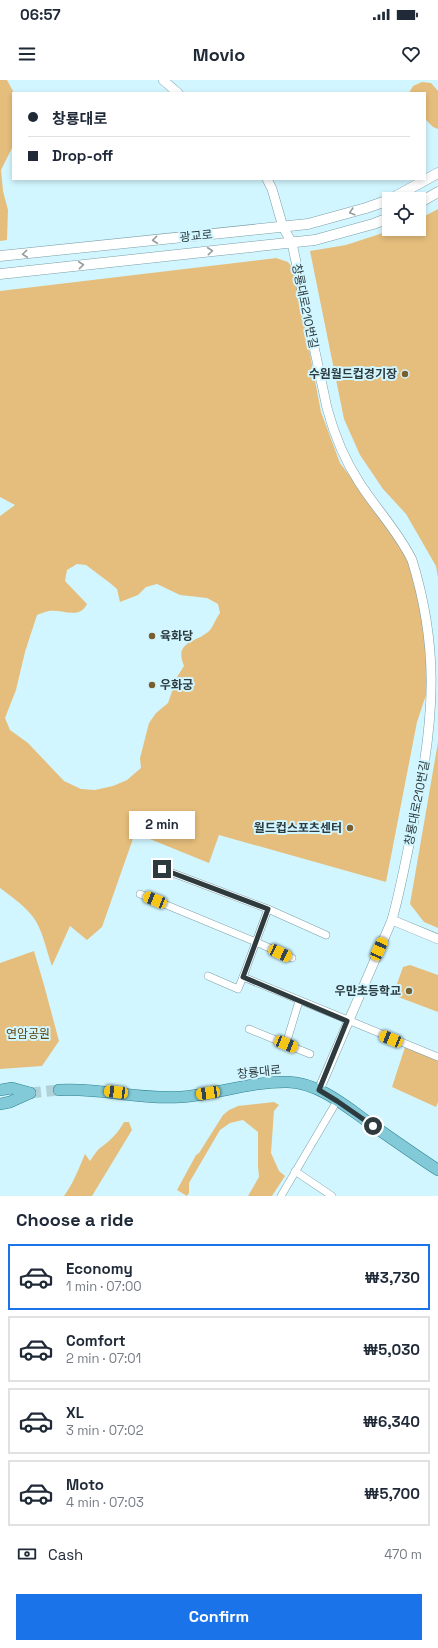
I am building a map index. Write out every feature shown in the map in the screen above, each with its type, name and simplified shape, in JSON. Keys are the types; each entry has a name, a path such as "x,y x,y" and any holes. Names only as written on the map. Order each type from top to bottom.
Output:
{"main road":[{"name":"광교로","path":"426,180 438,173"},
{"name":"광교로","path":"403,192 425,180"},
{"path":"426,199 438,192"},
{"name":"광교로","path":"0,256 308,224 382,202"},
{"name":"광교로","path":"0,274 292,243 321,238 382,221"},
{"name":"창룡대로","path":"59,1090 92,1090 150,1096 180,1097 255,1084 286,1082 296,1083 319,1090 337,1101 438,1170"},
{"path":"0,1090 12,1088 30,1093 10,1102 0,1104"}],"street":[{"path":"163,80 177,92"},
{"name":"창룡대로210번길","path":"268,180 272,189 283,227 292,243 326,402 335,433 349,465 359,482 393,529 410,557 426,594 435,637 437,667 432,725 400,891 392,920 347,1021 319,1090"},
{"path":"162,869 268,909 326,935"},
{"path":"140,894 292,958"},
{"path":"208,976 238,989 268,909"},
{"path":"392,920 438,939"},
{"path":"243,977 347,1021 438,1057"},
{"path":"286,1044 299,1001"},
{"path":"250,1029 310,1054"},
{"path":"281,1196 337,1101"},
{"path":"295,1171 332,1196"}],"green space":[{"path":"0,80 7,80 13,92 12,92 12,148 1,170 3,191 8,210 7,240 0,241"},
{"path":"422,82 431,83 438,91 438,129 433,127 426,120 426,92 410,92 413,86"},
{"path":"438,209 438,578 436,566 406,514 383,489 360,455 344,419 310,251 346,245 382,233 382,236 426,236 426,215"},
{"path":"276,258 288,262 294,270 321,412 340,463 395,536 423,591 428,689 417,722 386,882 219,835 209,863 135,833 102,927 87,940 70,926 52,966 42,934 33,917 22,905 0,888 0,516 15,505 0,497 0,291","holes":["77,564 86,565 117,589 120,602 138,595 146,587 157,584 180,595 207,598 218,604 220,613 210,630 184,647 181,658 184,666 177,677 168,703 156,713 149,723 140,758 141,768 127,780 113,786 95,790 81,789 64,781 28,743 10,730 5,718 16,690 25,652 37,615 49,611 75,613 84,609 87,604 65,581 67,570"]},
{"path":"438,742 438,928 424,922 410,904"},
{"name":"연암공원","path":"34,951 59,1041 42,1066 0,1069 0,963"},
{"path":"410,965 438,975 438,1012 393,995 403,967"},
{"path":"406,1044 438,1057 438,1102 436,1107 392,1087"},
{"path":"274,1102 279,1105 274,1111 271,1153 279,1171 285,1176 272,1196 248,1196 259,1177 258,1132 243,1120 230,1123 220,1130 189,1183 189,1193 187,1196 177,1190 196,1155 199,1153 223,1115 229,1110 238,1106"},
{"path":"124,1122 129,1122 132,1130 92,1196 64,1196 73,1181 85,1154 90,1161 96,1152 110,1140"}],"tunnel":[{"path":"30,1093 59,1090"}],"place":[{"name":"수원월드컵경기장","path":"405,374"},
{"name":"육화당","path":"152,636"},
{"name":"우화궁","path":"152,685"},
{"name":"월드컵스포츠센터","path":"350,828"},
{"name":"우만초등학교","path":"409,991"}],"route":[{"path":"162,869 268,909 243,977 347,1021 319,1090 373,1126"}]}
